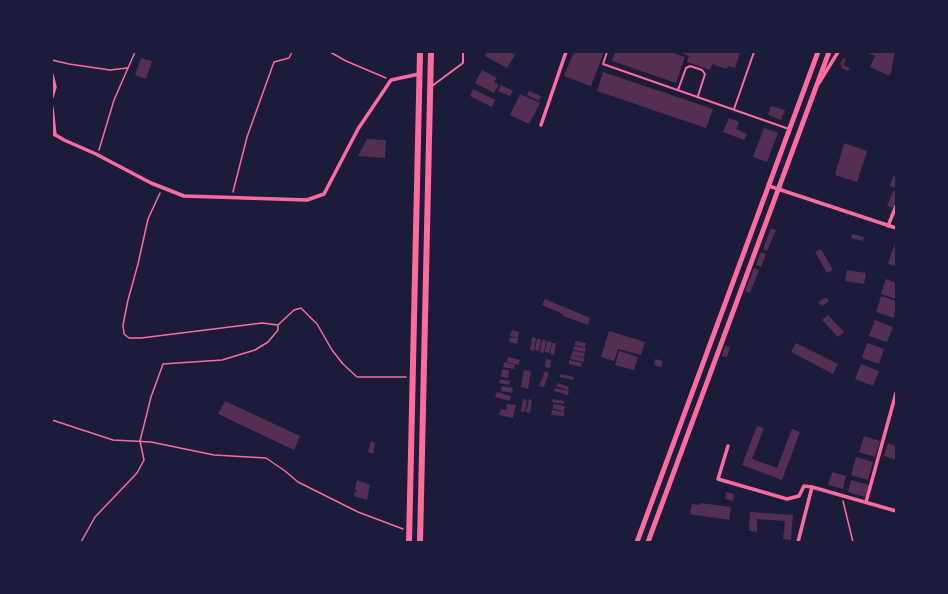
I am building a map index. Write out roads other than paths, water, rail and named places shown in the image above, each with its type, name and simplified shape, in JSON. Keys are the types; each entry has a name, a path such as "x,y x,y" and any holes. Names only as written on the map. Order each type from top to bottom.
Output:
{"highway":[{"path":"409,542 420,52"},
{"path":"420,542 431,52"}],"main road":[{"path":"637,542 818,52"},
{"path":"648,542 829,52"}],"street":[{"path":"541,125 566,52"},
{"path":"818,85 838,52"},
{"path":"52,108 53,134 162,187 184,196 232,196 306,200 324,194 358,129 391,80 419,74"},
{"path":"52,75 55,87 52,97"},
{"path":"769,186 896,228"},
{"path":"888,226 896,206"},
{"path":"866,502 896,394"},
{"path":"728,446 718,479 787,499 799,496 804,486 812,487 896,510"},
{"path":"798,542 812,487"}],"lane":[{"path":"431,86 463,63 463,52"},
{"path":"607,52 603,64 698,96 790,130"},
{"path":"734,109 754,52"},
{"path":"678,90 686,68 690,66 702,70 705,74 698,96"}]}
